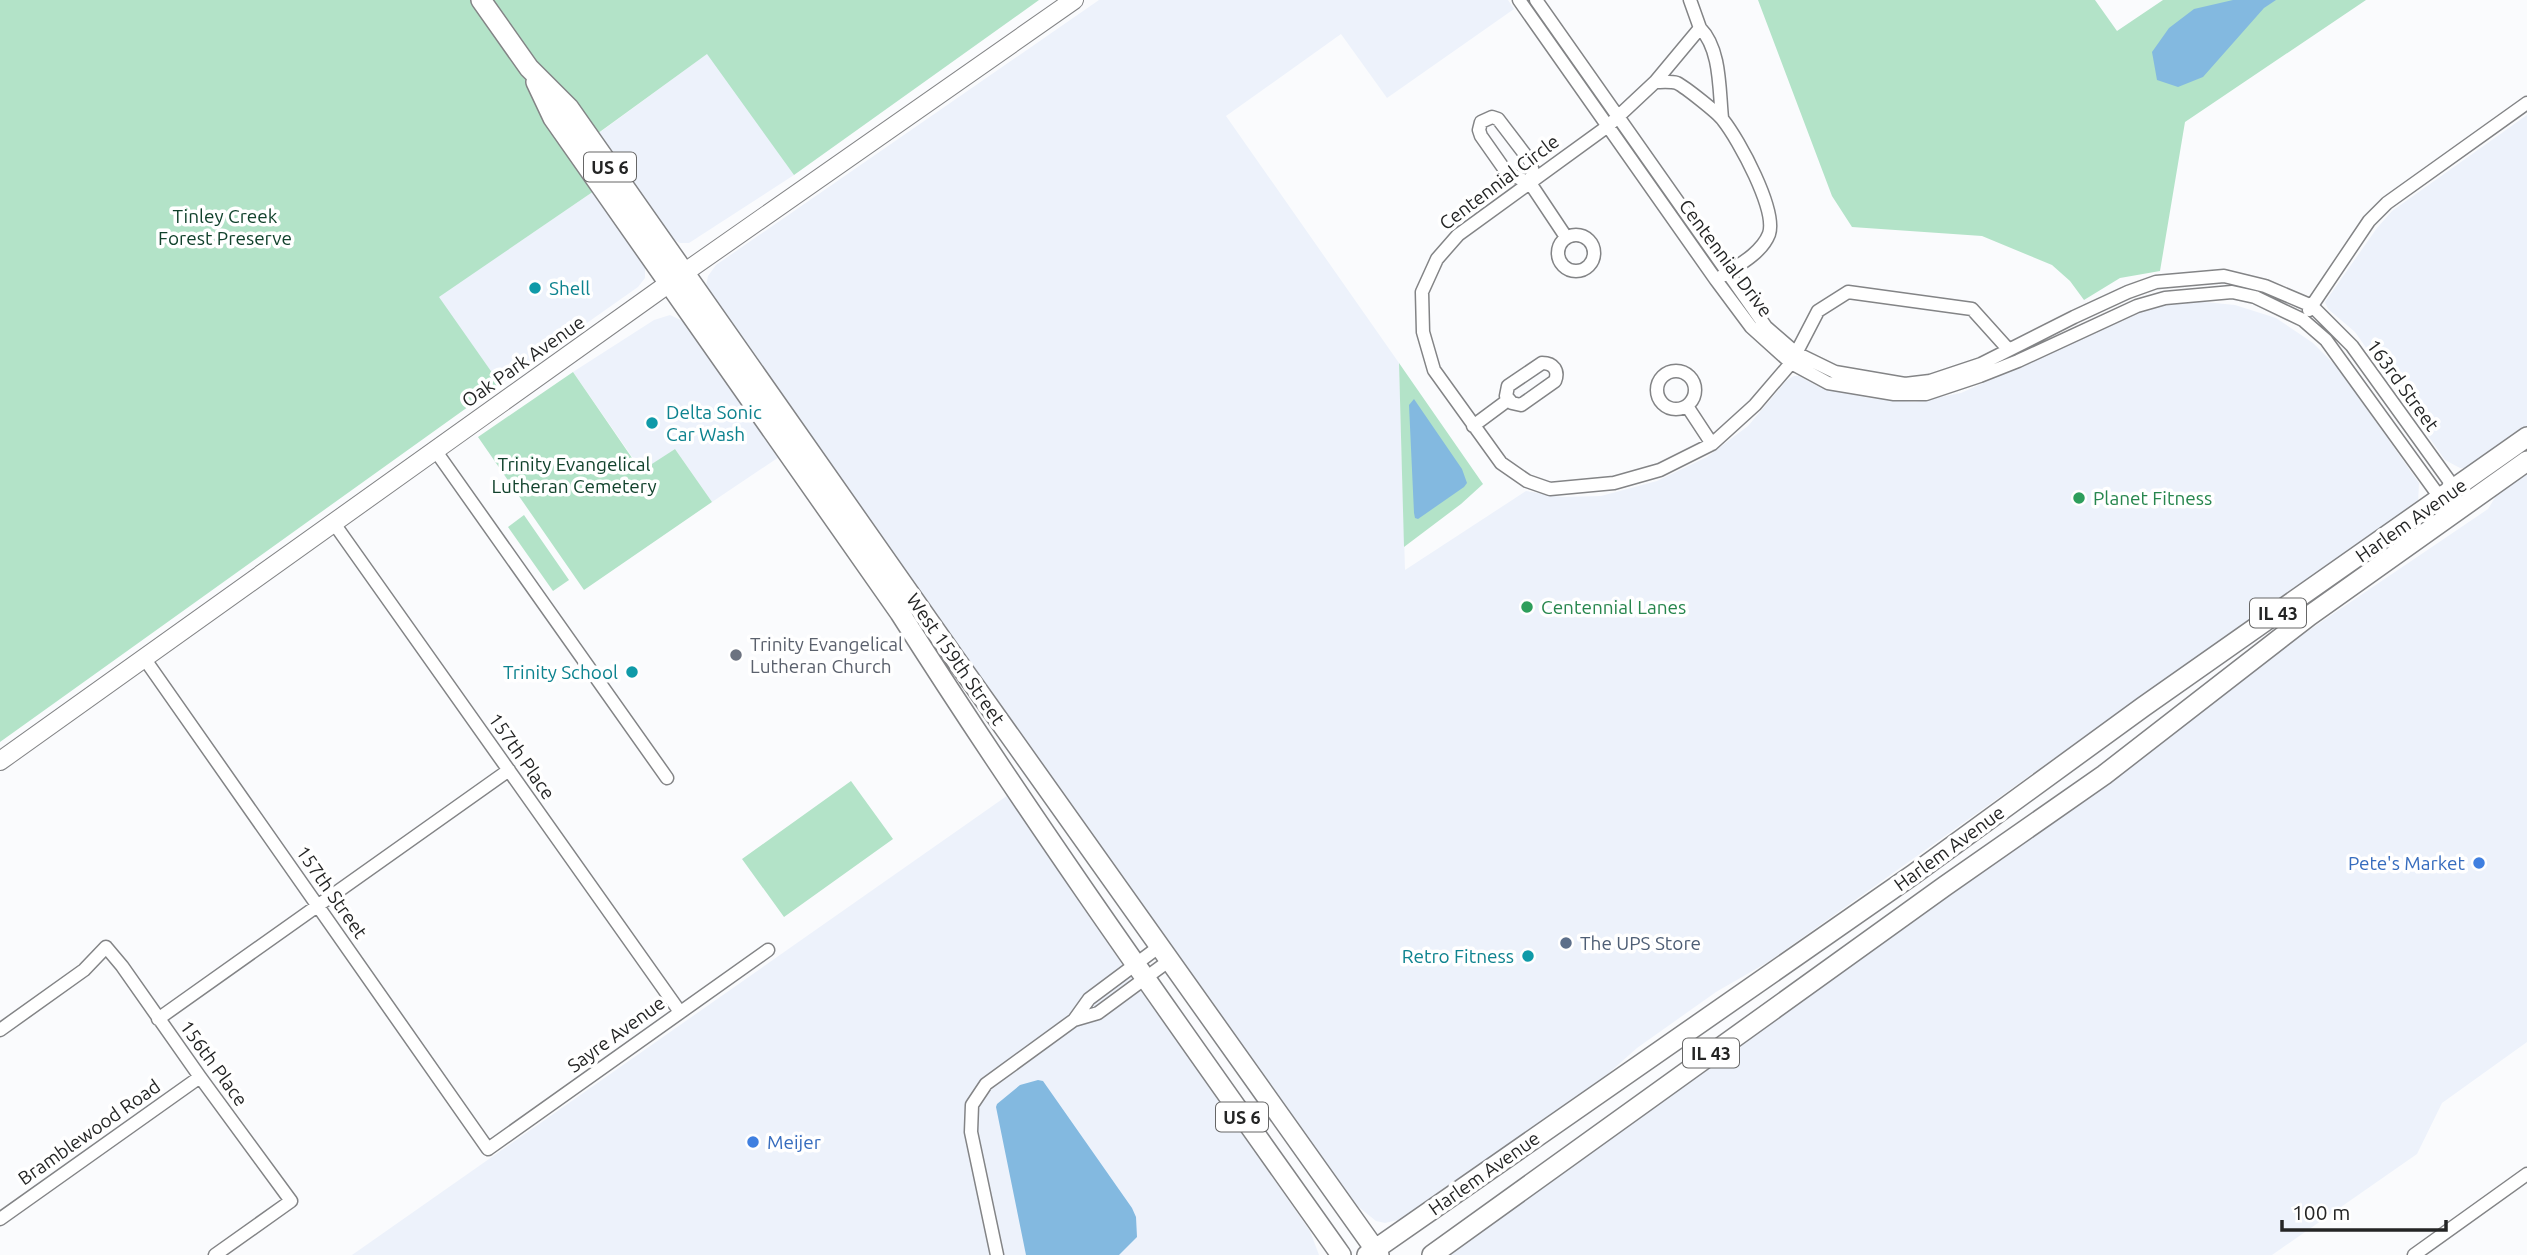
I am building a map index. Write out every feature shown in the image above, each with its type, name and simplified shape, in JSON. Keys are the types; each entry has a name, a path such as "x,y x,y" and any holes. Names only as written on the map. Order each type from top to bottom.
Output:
{"main road":[{"name":"West 159th Street","path":"481,0 529,68 569,108 676,278 959,706 1140,971 1340,1255"},
{"name":"West 159th Street","path":"676,278 1165,953 1374,1253"},
{"name":"Harlem Avenue","path":"1432,1255 2104,775 2452,503 2527,437"},
{"name":"Harlem Avenue","path":"1374,1253 1914,874 2143,707 2452,503 2527,461"}],"street":[{"name":"Oak Park Avenue","path":"0,761 676,278 1074,0"},
{"name":"Centennial Drive","path":"1519,0 1608,126 1721,276"},
{"name":"Centennial Drive","path":"1536,0 1618,116 1751,327 1828,383 1894,394 1926,394 1980,376 2127,310 2165,298 2232,292 2255,297 2303,320"},
{"path":"1690,0 1716,64 1722,118"},
{"name":"Centennial Circle","path":"1700,28 1655,82 1608,126 1451,241 1437,259 1422,292 1423,332 1434,370 1509,471 1550,489 1623,481 1660,470 1712,444 1755,405 1793,358 1818,311 1848,292 1972,309 2008,349"},
{"path":"1655,82 1675,82 1722,118 1741,147 1763,195 1770,220 1769,233 1763,244 1721,276"},
{"path":"2303,320 2369,221 2387,203 2527,103"},
{"path":"1530,183 1533,172 1530,161 1499,119 1487,118 1481,122 1480,136 1507,173 1530,183 1566,237"},
{"name":"Centennial Drive","path":"1793,358 1835,372 1905,384 1930,381 1981,364 2128,292 2156,282 2224,276 2265,286 2312,306"},
{"name":"163rd Street","path":"2312,306 2352,346 2450,482 2452,503"},
{"name":"163rd Street","path":"2303,320 2326,340 2345,364 2435,492 2452,503"},
{"path":"1473,426 1508,400"},
{"path":"1687,406 1712,444"},
{"path":"435,450 667,778"},
{"name":"157th Place","path":"333,522 680,1012"},
{"name":"157th Street","path":"144,658 488,1149"},
{"path":"158,1019 509,770"},
{"name":"156th Place","path":"0,1030 84,970 106,947 122,965 158,1019 291,1201 215,1255"},
{"name":"Sayre Avenue","path":"488,1149 768,950"},
{"path":"997,1255 971,1132 970,1114 980,1090 995,1076 1074,1020 1089,999 1140,971 1165,953"},
{"name":"Bramblewood Road","path":"0,1219 200,1077"},
{"path":"2414,1255 2527,1174"}],"shaded area":[{"path":"1099,0 1508,0 1514,9 1387,98 1341,34 1226,116 1399,363 1405,570 1526,491 1562,497 1601,496 1657,481 1707,457 1748,426 1787,380 1794,376 1821,388 1869,398 1915,402 1961,393 2140,313 2166,305 2195,301 2235,305 2276,318 2313,343 2338,368 2419,483 2418,504 2208,656 2053,759 1768,962 1716,992 1637,1048 1593,1087 1402,1219 1385,1223 1376,1221 1355,1204 707,294 708,276 716,265"},
{"path":"708,53 794,175 689,243 680,243 671,238 595,136"},
{"path":"2527,115 2527,429 2473,468 2460,468 2445,460 2355,332 2328,309 2325,302 2392,211"},
{"path":"594,191 645,265 645,278 638,287 500,384 438,297"},
{"path":"670,315 685,322 779,457 712,502 675,449 642,471 573,372 654,320"},
{"path":"2527,474 2527,1042 2442,1103 2417,1154 2272,1255 1445,1255 2125,771 2200,709 2274,654 2488,509 2496,496"},
{"path":"1011,793 1082,905 1310,1231 1319,1255 352,1255"}],"green space":[{"name":"Tinley Creek Forest Preserve","path":"0,0 1039,0 794,175 707,54 568,155 594,191 439,297 500,384 0,742"},
{"path":"1758,0 2095,0 2117,31 2163,0 2366,0 2185,122 2160,271 2120,278 2084,300 2070,281 2052,265 1982,236 1852,227 1832,196"},
{"path":"1399,363 1483,484 1404,547"},
{"name":"Trinity Evangelical Lutheran Cemetery","path":"573,372 641,471 675,449 712,502 584,590 478,437"},
{"path":"524,515 569,580 553,591 508,527"},
{"path":"851,781 893,839 784,917 742,859"}],"water":[{"path":"2233,0 2276,0 2264,8 2203,77 2178,87 2157,80 2152,52 2169,28 2194,9"},
{"path":"1414,399 1462,469 1467,483 1418,519 1414,513 1409,405"},
{"path":"1043,1081 1132,1208 1136,1217 1137,1237 1119,1255 1026,1255 996,1107 1020,1085"}],"place":[{"name":"Shell","path":"535,288"},
{"name":"Delta Sonic Car Wash","path":"652,423"},
{"name":"Planet Fitness","path":"2079,498"},
{"name":"Centennial Lanes","path":"1527,607"},
{"name":"Trinity Evangelical Lutheran Church","path":"736,655"},
{"name":"Trinity School","path":"632,672"},
{"name":"Pete's Market","path":"2479,863"},
{"name":"The UPS Store","path":"1566,943"},
{"name":"Retro Fitness","path":"1528,956"},
{"name":"Meijer","path":"753,1142"}]}
